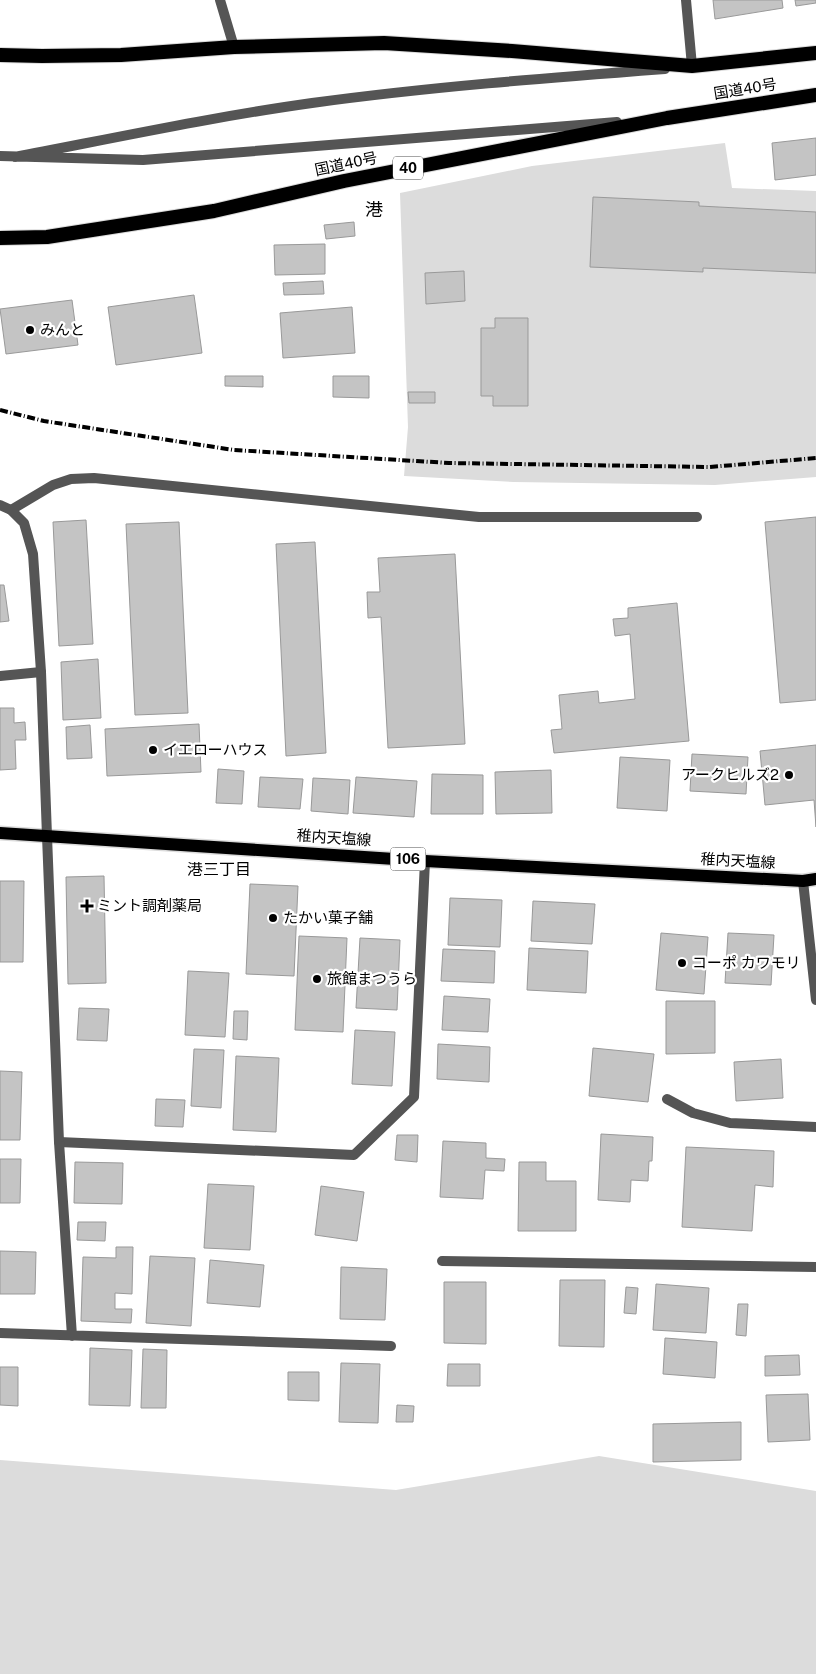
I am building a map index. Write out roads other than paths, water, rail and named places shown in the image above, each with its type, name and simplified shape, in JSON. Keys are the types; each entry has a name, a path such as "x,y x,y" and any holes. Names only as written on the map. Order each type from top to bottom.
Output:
{"highway":[{"name":"国道40号","path":"0,55 121,55 234,47 384,43 512,51 692,66 816,53"},
{"name":"国道40号","path":"0,238 47,236 214,211 344,181 667,118 816,95"}],"main road":[{"name":"稚内天塩線","path":"0,833 424,860 810,880"}],"street":[{"path":"220,0 234,47"},
{"path":"15,157 179,125 311,104 481,84 692,66 686,0"},
{"path":"0,156 143,160 667,118"},
{"path":"11,510 53,484 71,479 94,478 479,517 698,517"},
{"path":"0,505 11,510 24,523 33,554 41,672 46,836 60,1142 72,1336"},
{"path":"0,676 41,672"},
{"path":"60,1142 354,1155 414,1098 424,860"},
{"path":"810,880 816,1000"},
{"path":"667,1099 693,1113 730,1123 816,1127"},
{"path":"442,1261 816,1267"},
{"path":"0,1333 391,1346"}],"railway":[{"path":"0,410 44,421 234,450 449,463 710,467 816,458"}],"place":[{"name":"みんと","path":"30,330"},
{"name":"イエローハウス","path":"153,750"},
{"name":"アークヒルズ2","path":"789,775"},
{"name":"ミント調剤薬局","path":"87,906"},
{"name":"たかい菓子舗","path":"273,918"},
{"name":"コーポ カワモリ","path":"682,963"},
{"name":"旅館まつうら","path":"317,979"}],"district":[{"name":"港","path":"374,210"},
{"name":"港三丁目","path":"219,869"}]}
